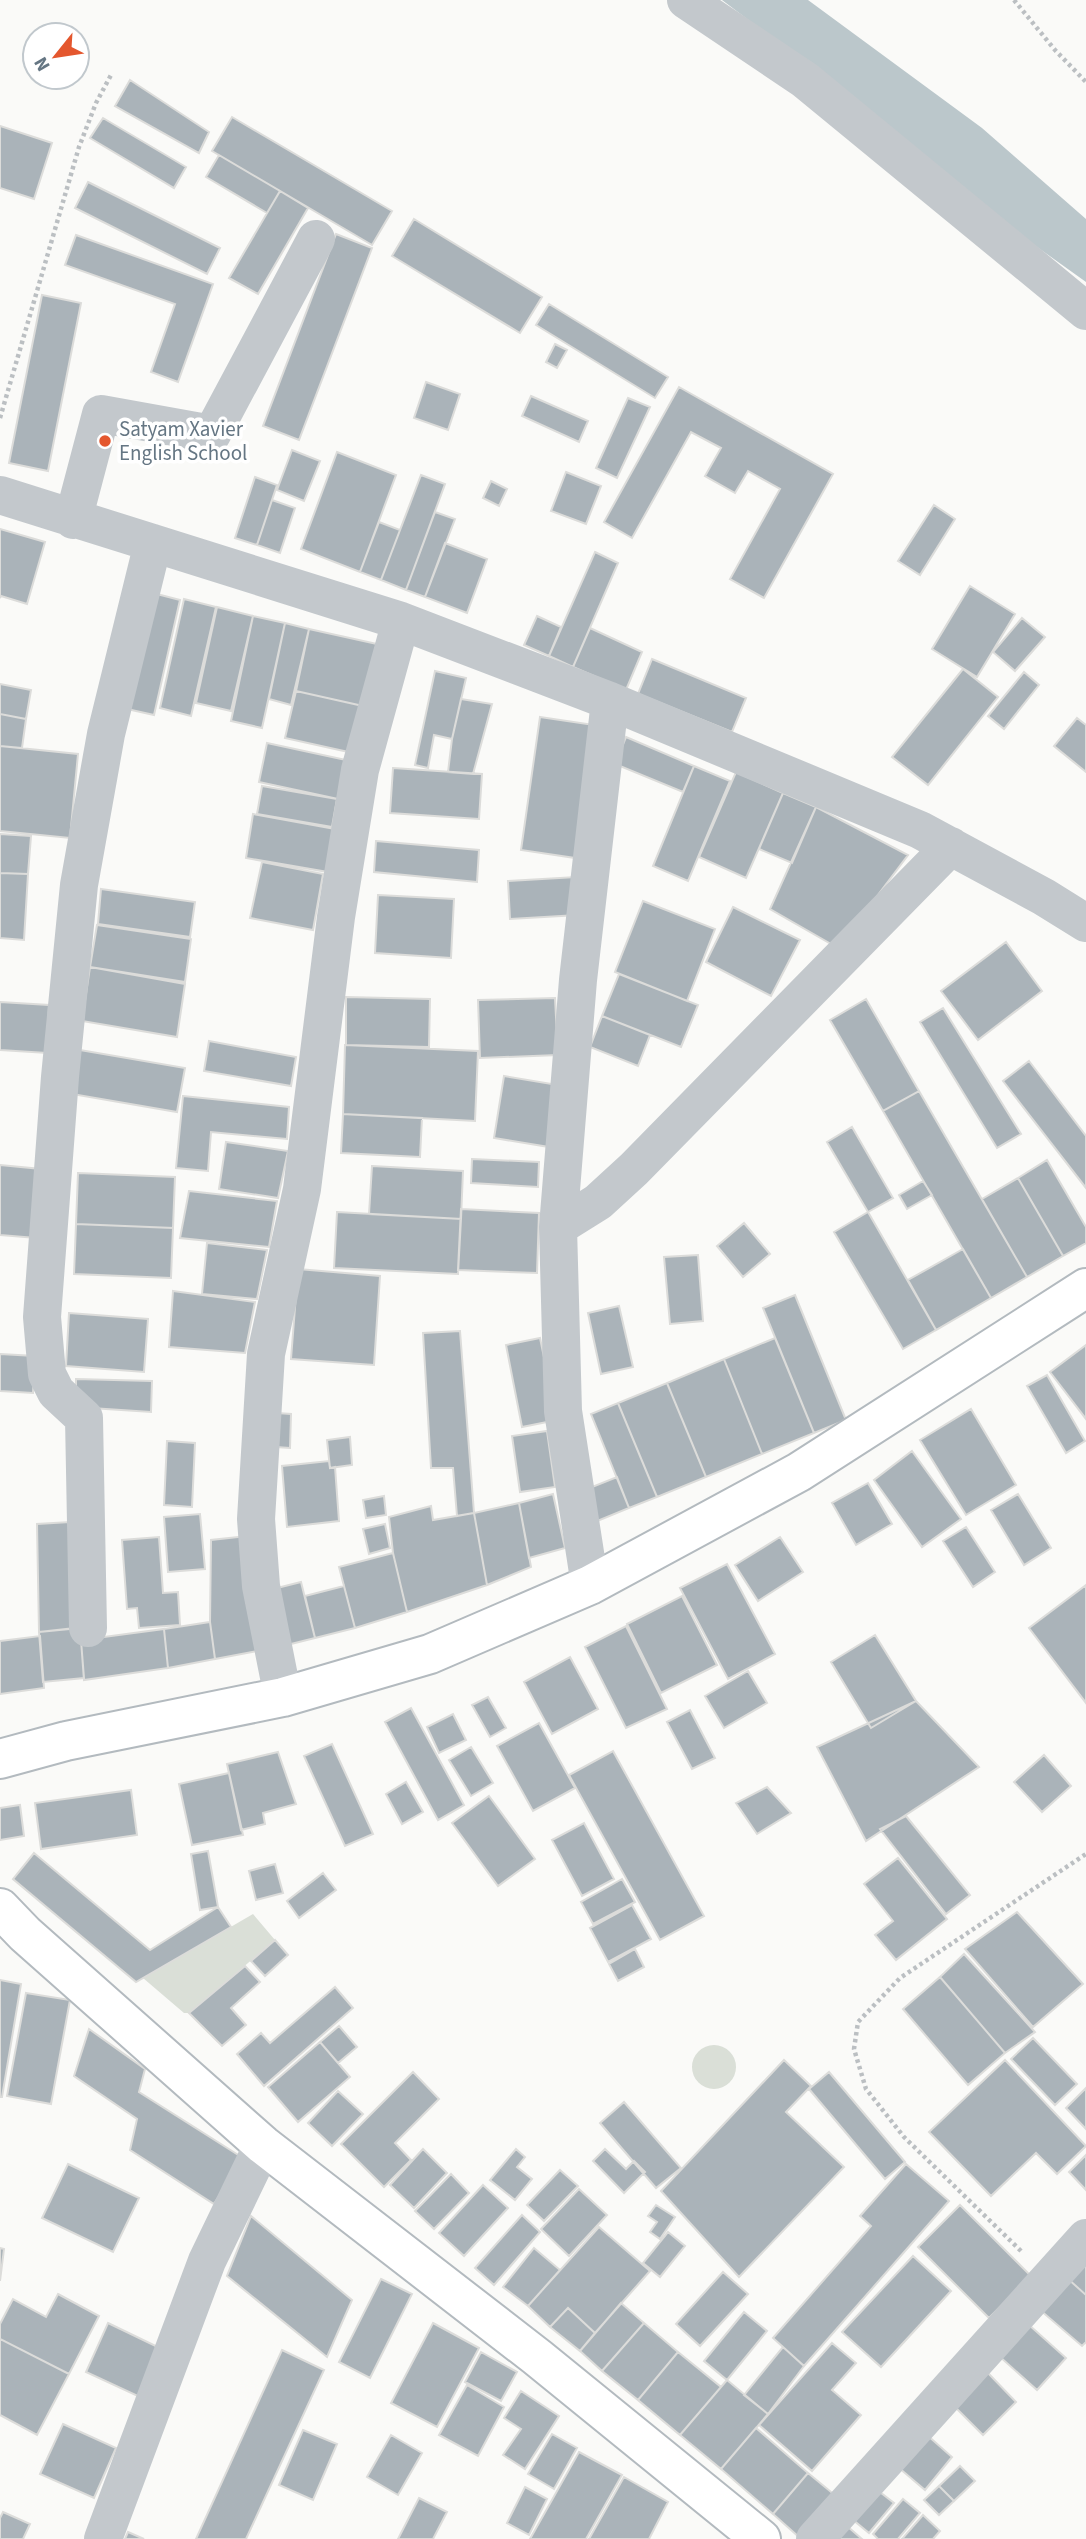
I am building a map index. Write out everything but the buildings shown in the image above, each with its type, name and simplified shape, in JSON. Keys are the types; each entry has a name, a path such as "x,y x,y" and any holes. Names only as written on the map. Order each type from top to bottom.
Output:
{"street":[{"path":"686,0 805,80 1086,311"},
{"path":"73,520 101,414 212,434 316,239"},
{"path":"0,495 401,621 610,701 920,830 1044,897 1086,923"},
{"path":"88,1628 84,1419 56,1392 47,1374 42,1317 60,1077 79,885 106,734 153,544"},
{"path":"283,1697 261,1586 256,1519 266,1354 302,1189 336,917 360,770 401,621"},
{"path":"590,1585 563,1411 558,1227 578,980 610,701"},
{"path":"558,1227 598,1202 634,1169 951,846"},
{"path":"0,1759 66,1741 283,1697 430,1654 590,1585 799,1472 1086,1289"},
{"path":"0,1908 25,1934 263,2145 537,2357 761,2539"},
{"path":"103,2539 207,2261 263,2145"},
{"path":"815,2539 1086,2238"}],"path":[{"path":"1014,0 1055,50 1086,82"},
{"path":"0,418 79,147 96,103 111,75"},
{"path":"1049,2279 904,2137 866,2089 853,2049 858,2022 900,1978 1086,1854"}],"shaded area":[{"path":"722,0 808,0 982,128 1086,219 1086,282 970,199 804,62"},
{"path":"253,1914 275,1940 189,2013 184,2013 143,1978"},
{"path":"714,2045 723,2046 730,2051 735,2058 735,2076 730,2083 723,2088 714,2089 705,2088 698,2083 693,2076 692,2067 693,2058 698,2051 705,2046"}],"place":[{"name":"Satyam Xavier English School","path":"105,441"}]}
